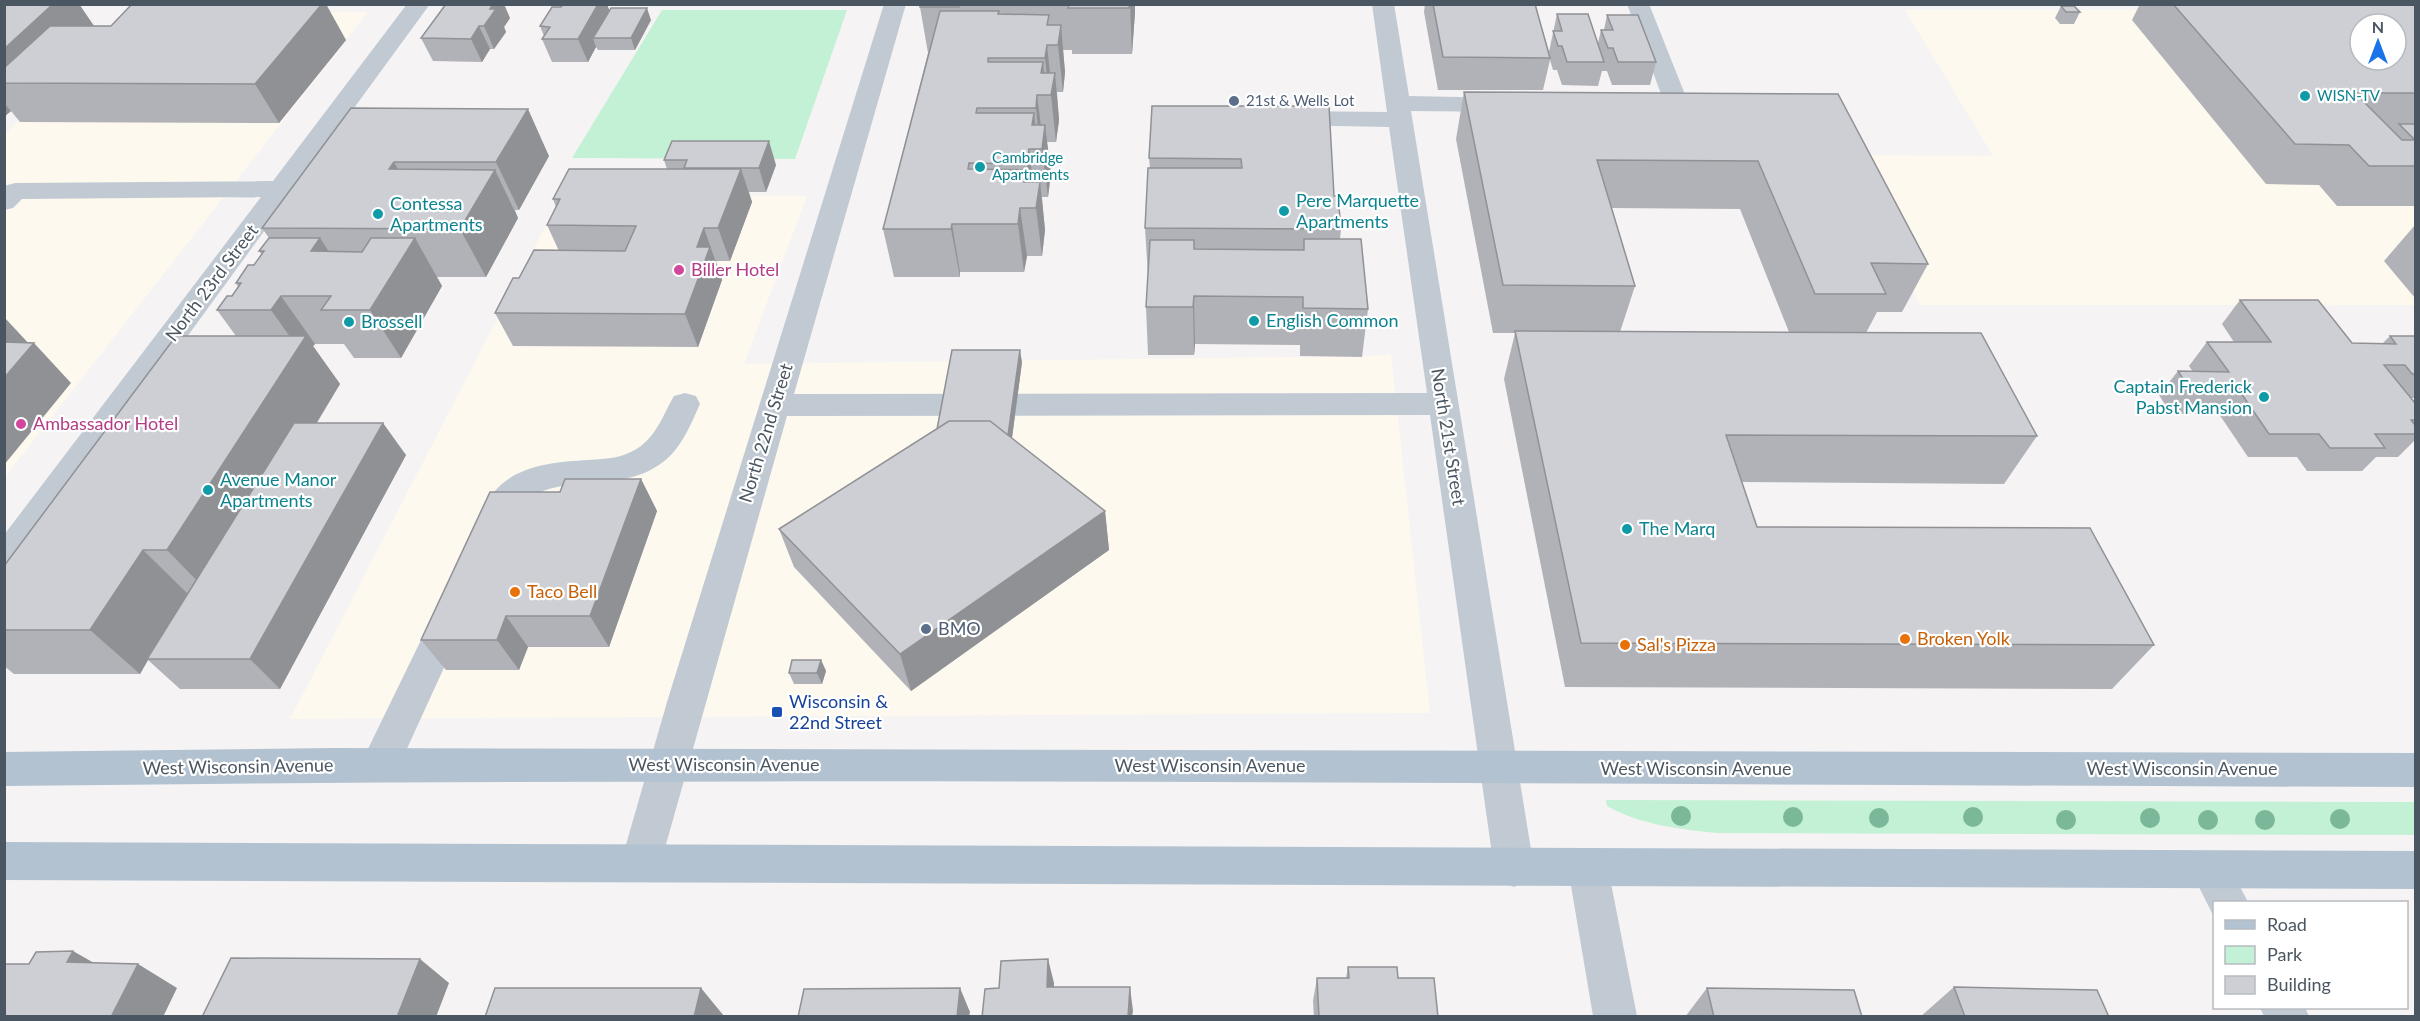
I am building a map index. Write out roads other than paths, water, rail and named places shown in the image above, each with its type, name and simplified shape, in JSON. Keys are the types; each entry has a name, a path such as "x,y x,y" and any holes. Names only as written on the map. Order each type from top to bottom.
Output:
{"main road":[{"name":"West Wisconsin Avenue","path":"4,770 380,765 668,765 2415,770"},
{"path":"4,861 641,862 1588,868 2219,887 2415,870"}],"street":[{"name":"North 23rd Street","path":"4,561 420,4"},
{"name":"North 22nd Street","path":"641,862 895,4"},
{"name":"North 21st Street","path":"1383,4 1514,868"},
{"path":"1631,106 1678,107 1638,4"},
{"path":"1260,118 1526,105"},
{"path":"4,202 15,191 282,189"},
{"path":"380,765 506,500 528,482 561,472 590,473 627,468 651,454 667,438 686,404"},
{"path":"775,405 1443,404"},
{"path":"1588,868 1615,1017"}],"place":[{"name":"WISN-TV","path":"2305,96"},
{"name":"21st & Wells Lot","path":"1234,101"},
{"name":"Cambridge Apartments","path":"980,167"},
{"name":"Pere Marquette Apartments","path":"1284,211"},
{"name":"Contessa Apartments","path":"378,214"},
{"name":"Biller Hotel","path":"679,270"},
{"name":"English Common","path":"1254,321"},
{"name":"Brossell","path":"349,322"},
{"name":"Captain Frederick Pabst Mansion","path":"2264,397"},
{"name":"Ambassador Hotel","path":"21,424"},
{"name":"Avenue Manor Apartments","path":"208,490"},
{"name":"The Marq","path":"1627,529"},
{"name":"Taco Bell","path":"515,592"},
{"name":"BMO","path":"926,629"},
{"name":"Broken Yolk","path":"1905,639"},
{"name":"Sal's Pizza","path":"1625,645"},
{"name":"Wisconsin & 22nd Street","path":"777,712"}]}
